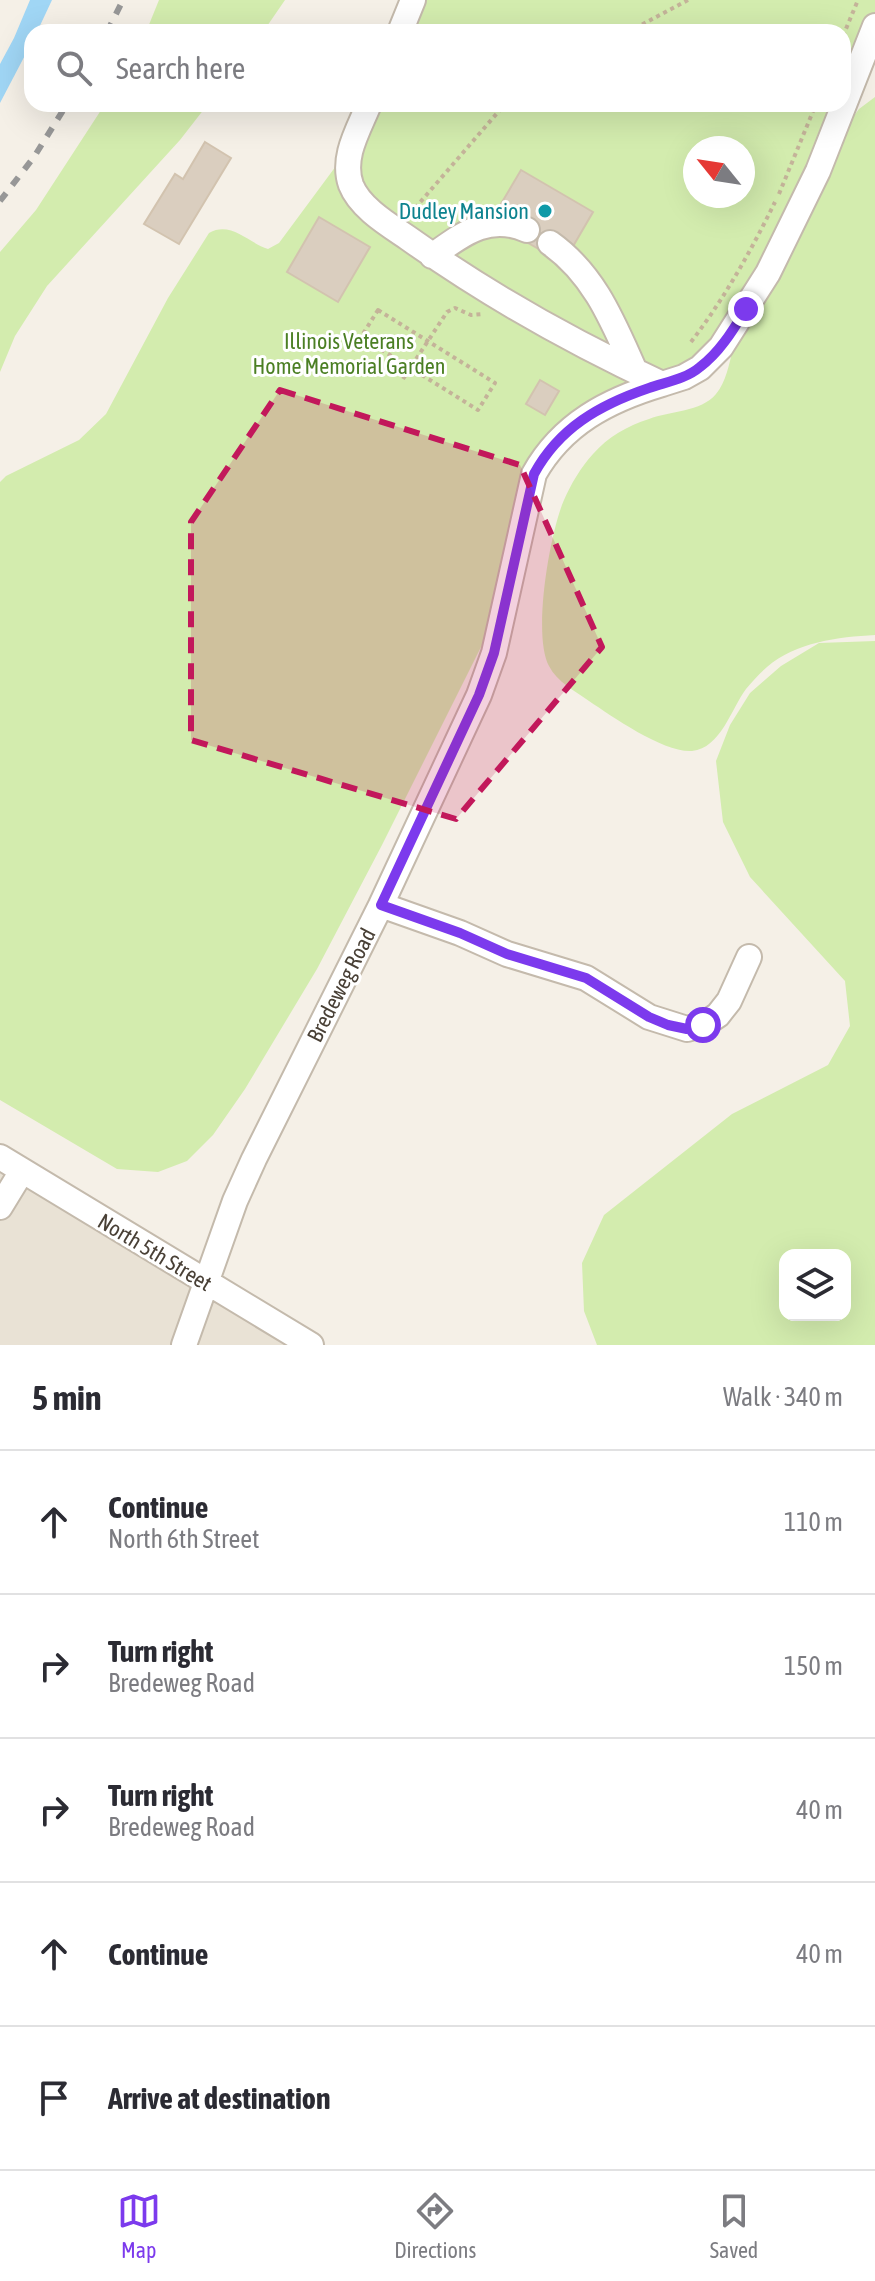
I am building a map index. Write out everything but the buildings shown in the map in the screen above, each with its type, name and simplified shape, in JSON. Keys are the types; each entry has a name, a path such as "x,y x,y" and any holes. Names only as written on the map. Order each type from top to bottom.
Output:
{"street":[{"path":"403,24 413,0"},
{"name":"Bredeweg Road","path":"851,86 875,26"},
{"path":"366,112 348,158 348,174 360,201 432,256 497,296 601,356 662,384"},
{"name":"Bredeweg Road","path":"184,1345 235,1201 254,1159 381,905 479,695 494,653 534,474 560,436 579,422 614,401 684,377 700,368 721,347 754,297 804,203 841,112"},
{"path":"432,256 477,228 496,222 512,223 527,230"},
{"path":"550,243 569,257 592,284 610,315 635,371"},
{"path":"381,905 460,933 507,954 586,978 649,1017 687,1029 703,1025 718,1015 729,1001 749,957"},
{"name":"North 5th Street","path":"0,1157 311,1345"},
{"path":"0,1207 22,1171"}],"path":[{"path":"643,24 688,0"},
{"path":"848,24 858,0"},
{"path":"394,228 427,196 498,112"},
{"path":"684,350 717,307 755,242 781,190 813,112"},
{"path":"403,379 447,312 455,308 471,315 482,314 497,296"},
{"path":"378,310 428,341 495,383 478,410 361,337 378,310"}],"highlighted area":[{"path":"280,390 520,465 602,647 456,819 191,740 191,522"}],"shaded area":[{"path":"0,1157 311,1345 0,1345"}],"green space":[{"path":"159,0 285,0 268,24 149,24"},
{"path":"413,0 875,0 875,26 851,87 851,24 403,24"},
{"path":"875,97 875,635 832,639 791,652 767,667 751,683 711,743 692,751 667,746 572,690 549,666 544,651 543,608 549,558 559,515 580,470 612,437 657,416 694,408 716,394 725,378 733,349 846,126 859,109"},
{"path":"100,112 202,112 47,286 15,336 0,372 0,252 36,210"},
{"name":"Illinois Veterans Home Memorial Garden","path":"366,112 841,112 789,235 721,347 700,368 684,377 614,401 579,422 560,436 545,454 534,474 507,595 317,969 245,1089 213,1135 187,1161 158,1172 117,1169 0,1100 0,482 6,476 79,440 106,414 168,298 209,233 225,229 268,249 279,243 353,143"},
{"path":"875,641 875,1345 597,1345 584,1311 582,1263 604,1215 732,1114 828,1065 850,1026 845,981 750,877 723,822 716,761 730,725 750,693 781,666 819,643"}],"water":[{"path":"30,0 52,0 41,24 24,24 24,57 0,103 0,64"}],"railway":[{"path":"111,24 123,0"},
{"path":"0,201 34,157 62,112"}],"place":[{"name":"Dudley Mansion","path":"545,211"}],"route":[{"path":"703,1025 687,1029 668,1025 649,1017 586,978 507,954 460,933 381,905 479,695 494,653 534,474 545,454 560,436 614,401 684,377 700,368 721,347 746,309"}]}
